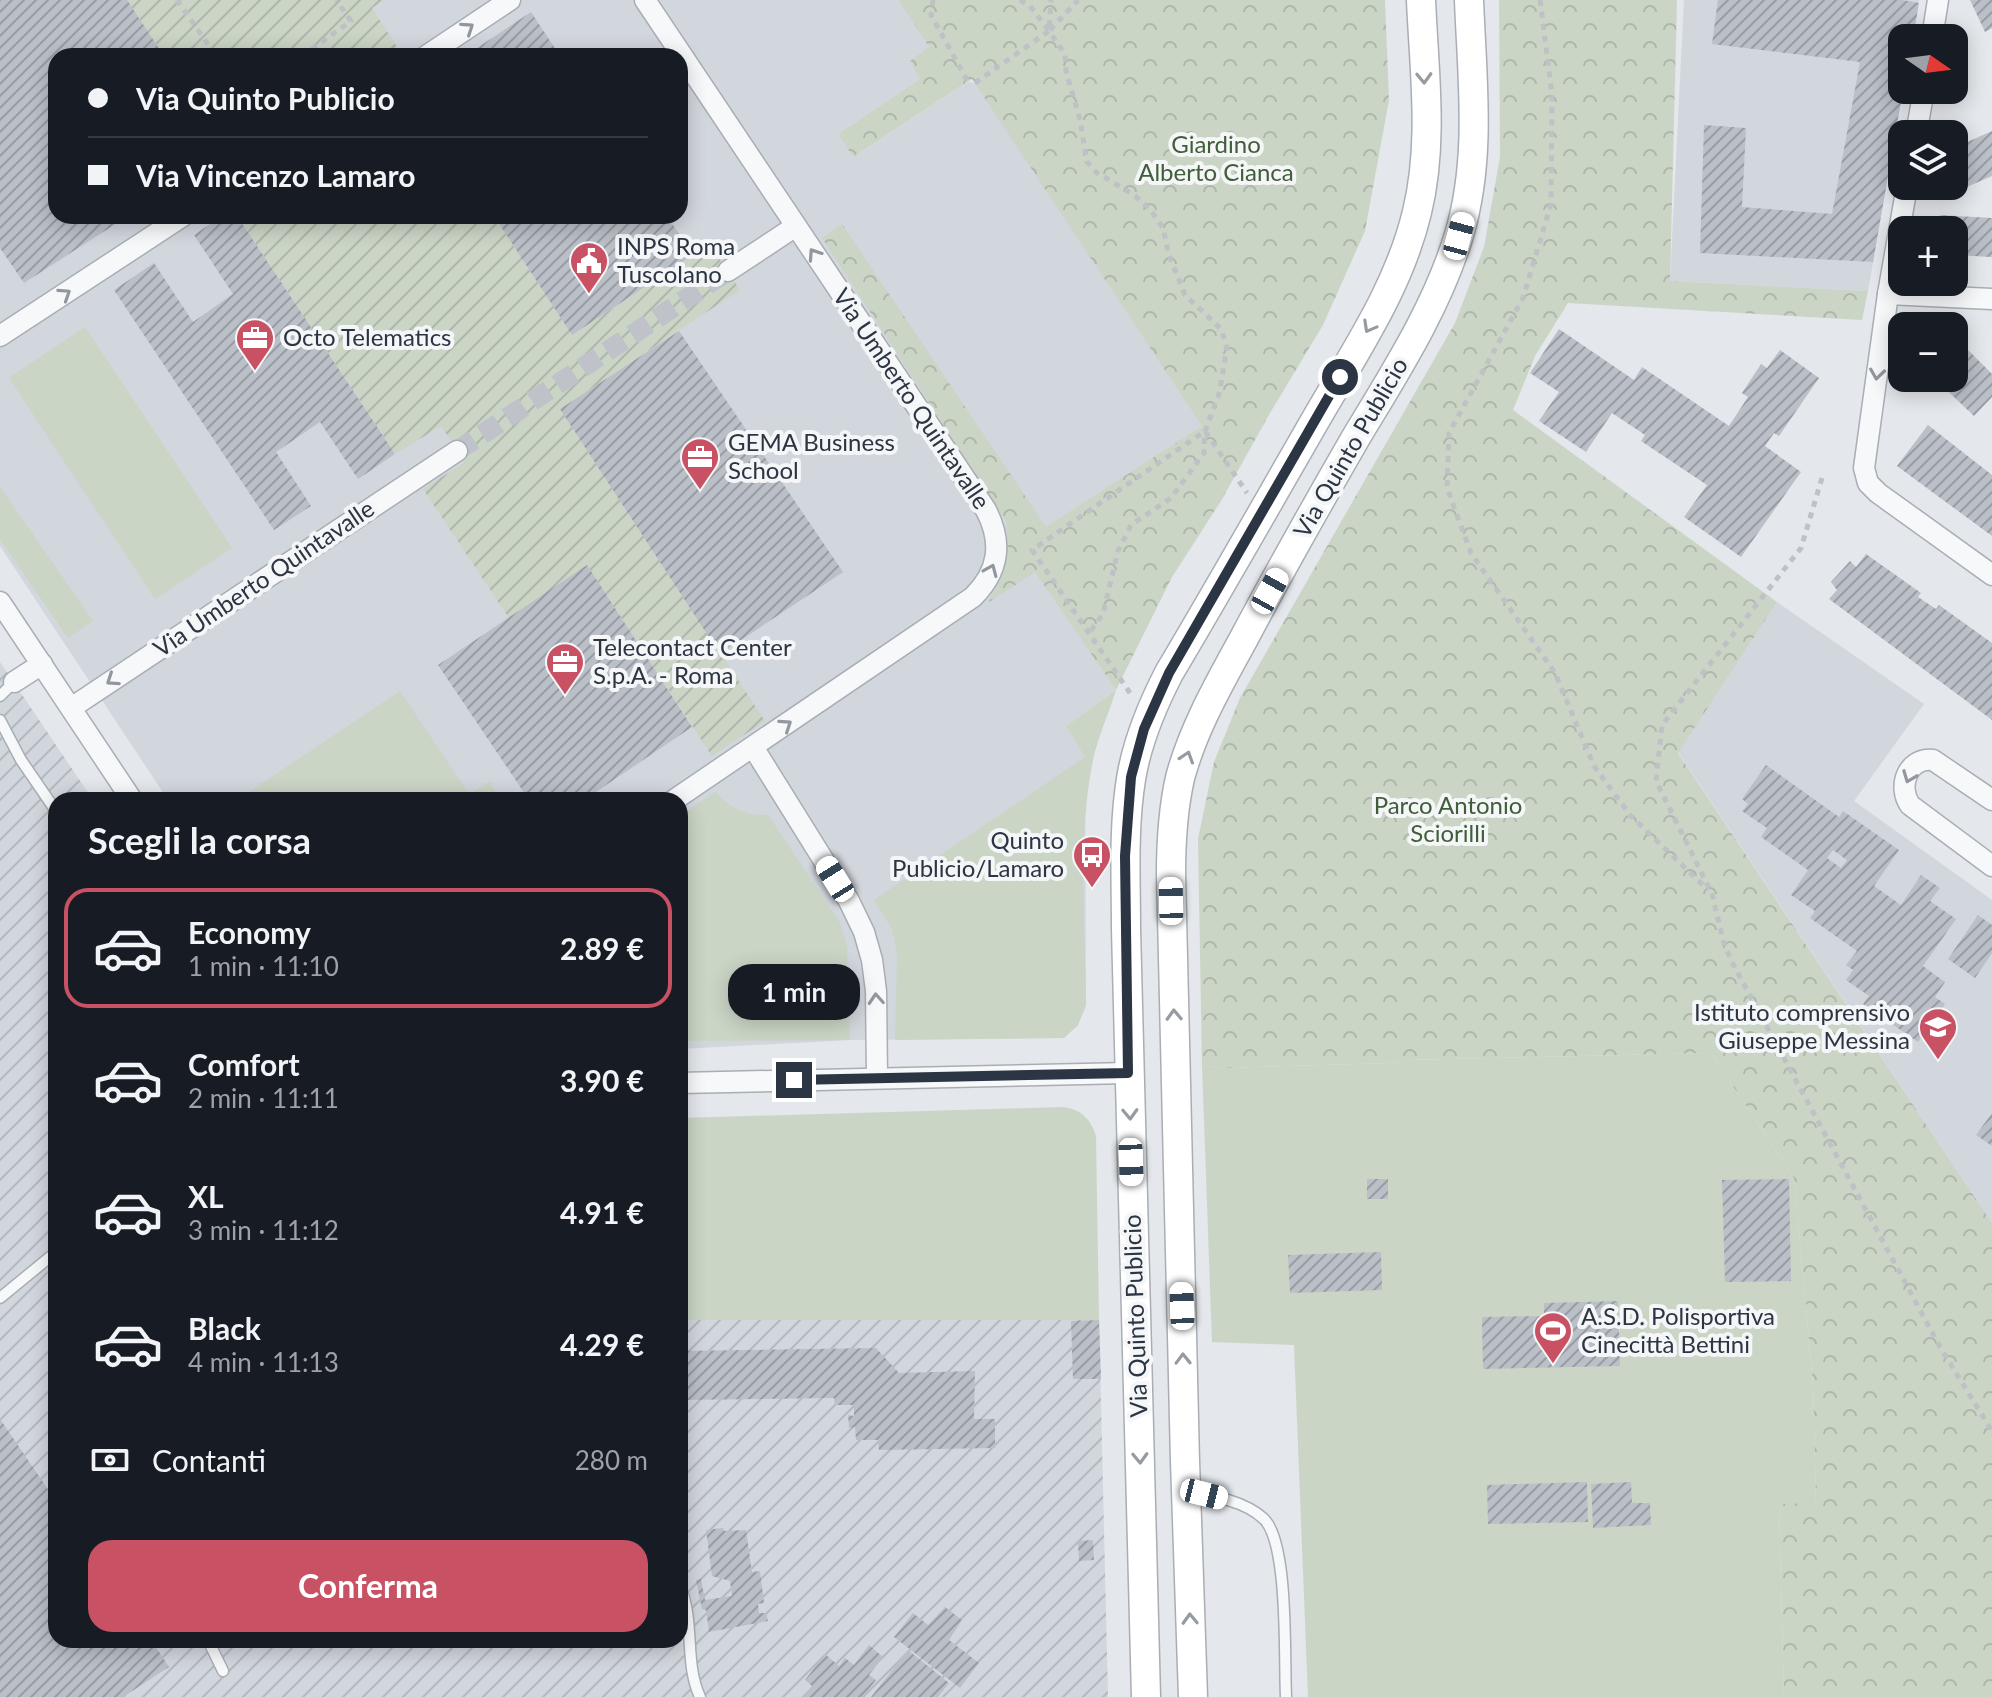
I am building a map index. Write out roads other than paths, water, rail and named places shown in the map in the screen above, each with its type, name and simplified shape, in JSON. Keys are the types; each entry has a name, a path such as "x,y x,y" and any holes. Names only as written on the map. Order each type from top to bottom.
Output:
{"street":[{"path":"438,48 510,0"},
{"name":"Via Umberto Quintavalle","path":"645,0 677,48"},
{"name":"Via Quinto Publicio","path":"1146,1697 1128,1073 1125,856 1131,777 1157,696 1169,673 1368,330 1404,255 1417,212 1425,166 1427,113 1421,0"},
{"name":"Via Quinto Publicio","path":"1193,1697 1171,874 1173,825 1180,779 1188,752 1212,698 1299,537 1397,369 1448,267 1467,203 1474,151 1469,0"},
{"path":"1934,24 1938,0"},
{"name":"Via Umberto Quintavalle","path":"686,792 973,597 992,572 998,547 994,526 986,510 688,64"},
{"path":"0,336 171,224"},
{"path":"728,271 796,226"},
{"path":"1888,294 1864,468 1868,483 1992,575"},
{"path":"1930,296 1992,299"},
{"name":"Via Umberto Quintavalle","path":"71,708 457,451"},
{"path":"0,602 127,792"},
{"path":"7,689 42,664"},
{"path":"753,747 849,901 864,932 876,991 877,1077"},
{"path":"1992,800 1933,760 1923,759 1914,764 1905,780 1904,792 1910,805 1992,866"},
{"path":"688,1083 1128,1073 1154,1074 1176,1097"}],"lane":[{"path":"0,720 21,760 48,799"},
{"path":"0,1298 48,1259"},
{"path":"1187,1492 1242,1505 1255,1512 1272,1529 1280,1561 1286,1697"},
{"path":"688,1613 692,1672 700,1697"},
{"path":"212,1648 223,1671"}],"tunnel":[{"path":"457,451 728,271"}],"place":[{"name":"INPS Roma Tuscolano","path":"589,295"},
{"name":"Octo Telematics","path":"255,372"},
{"name":"GEMA Business School","path":"700,491"},
{"name":"Telecontact Center S.p.A. - Roma","path":"565,696"},
{"name":"Quinto Publicio/Lamaro","path":"1092,889"},
{"name":"Istituto comprensivo Giuseppe Messina","path":"1938,1061"},
{"name":"A.S.D. Polisportiva Cinecittà Bettini","path":"1553,1365"}],"park label":[{"name":"Giardino Alberto Cianca","path":"1216,159"},
{"name":"Parco Antonio Sciorilli","path":"1448,820"}]}
